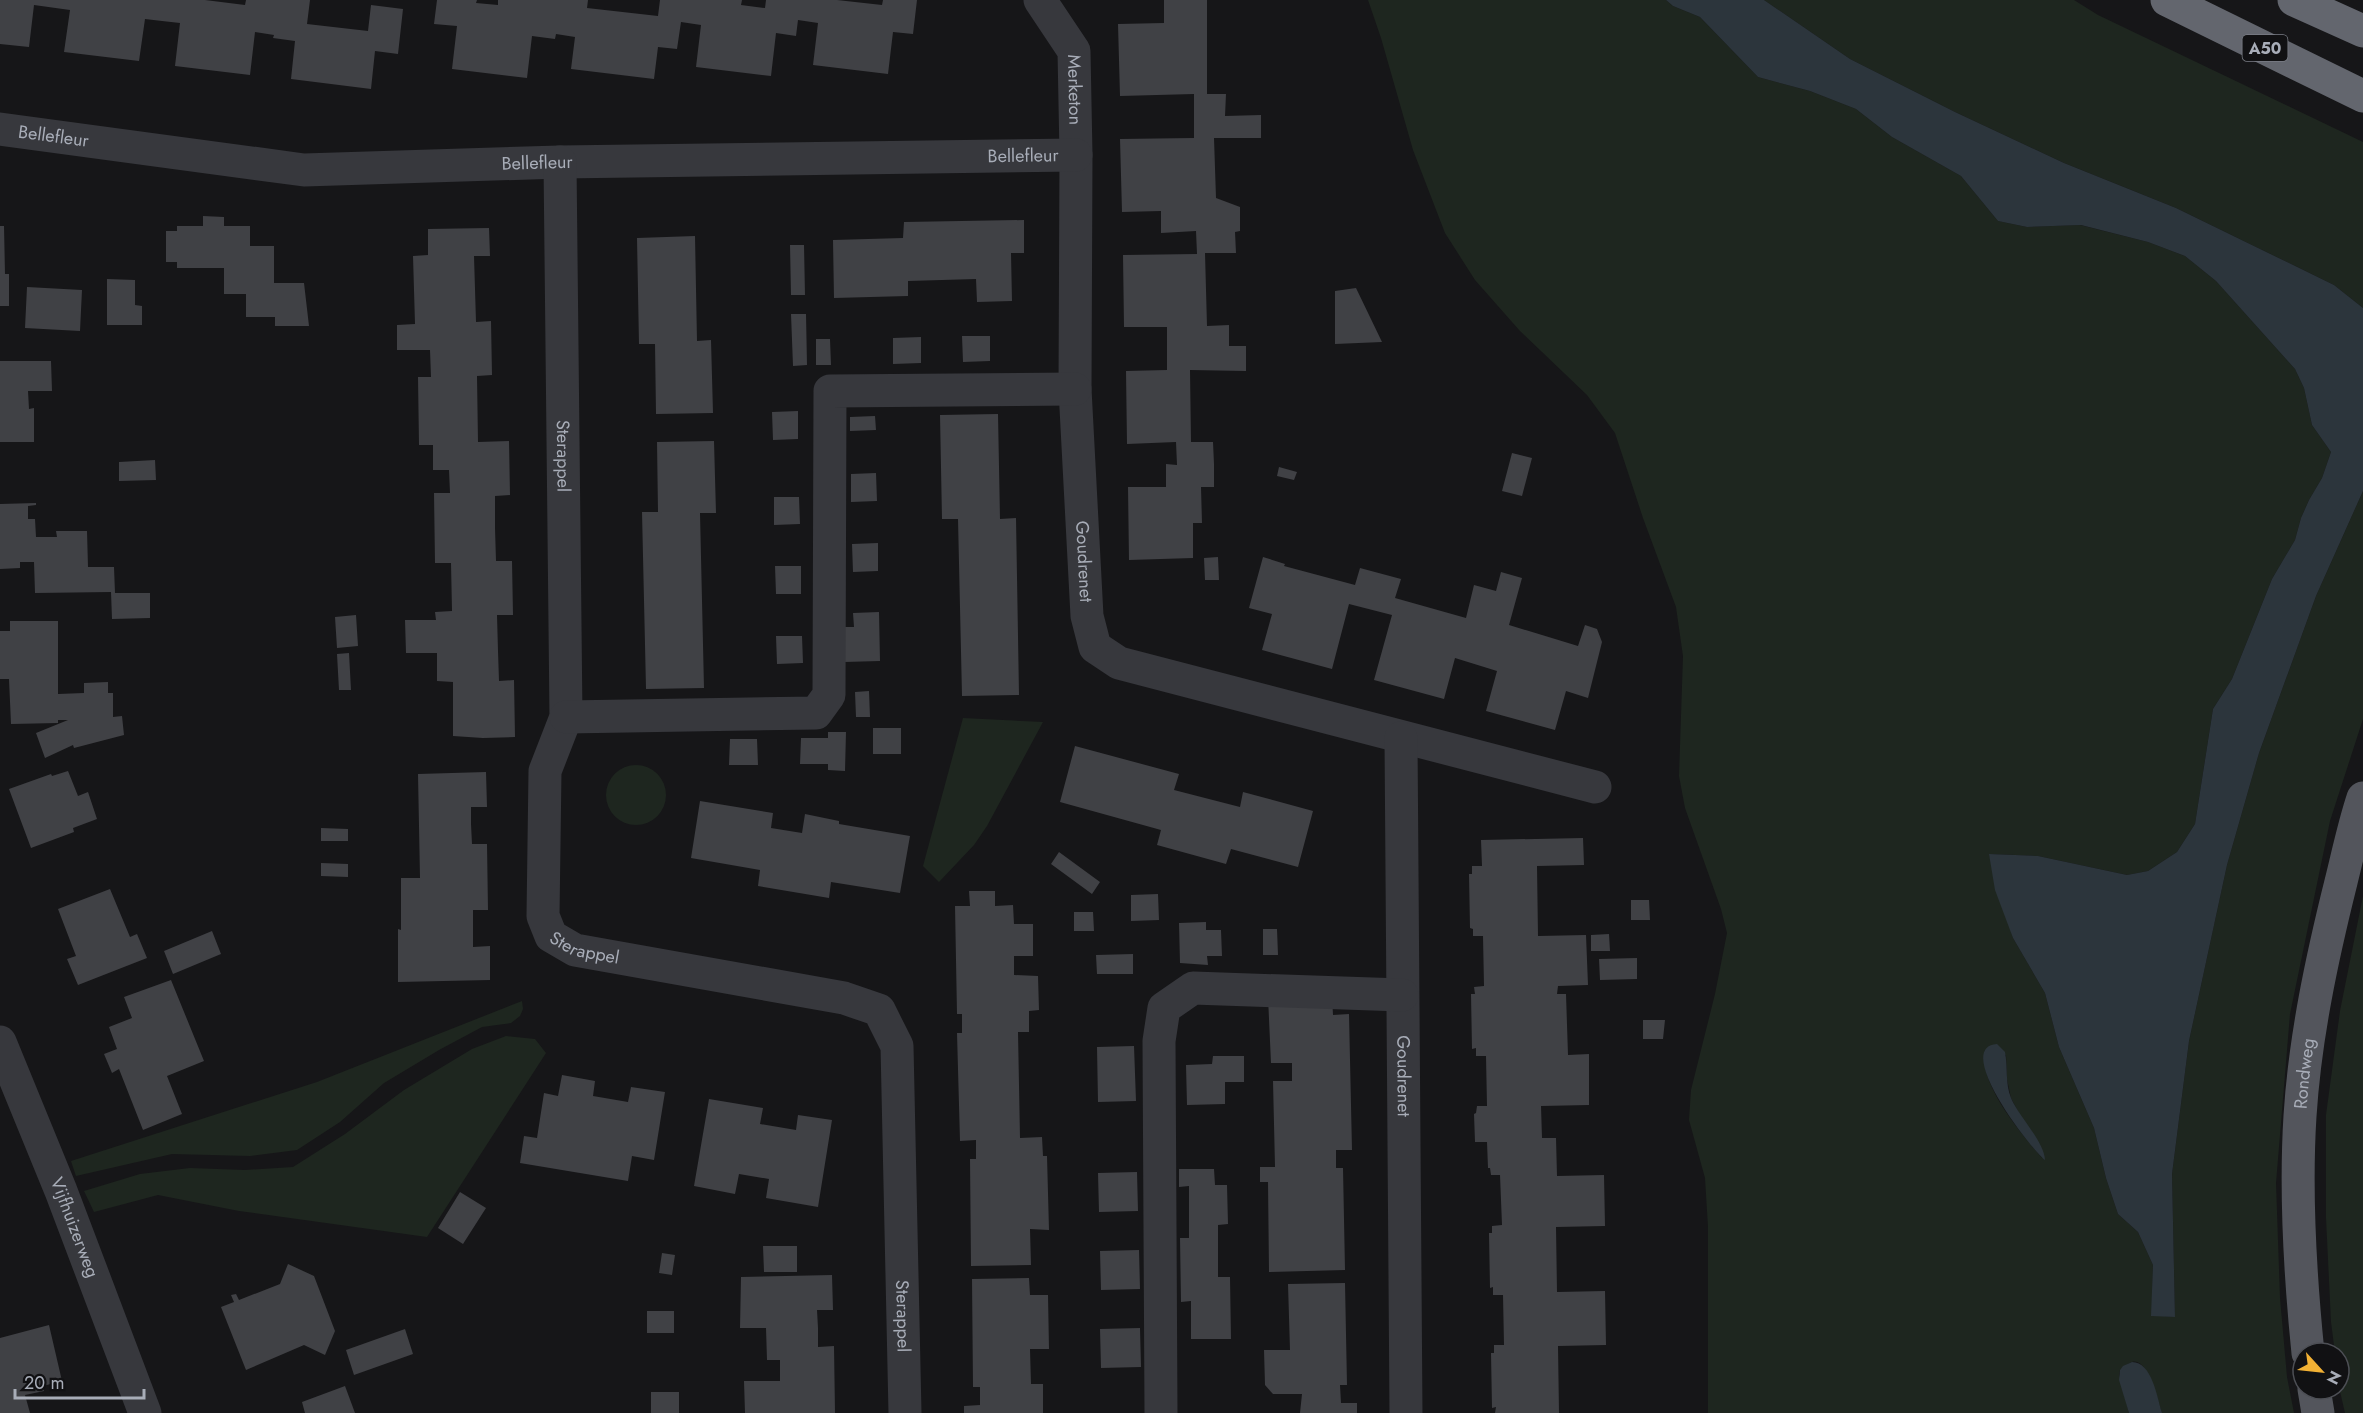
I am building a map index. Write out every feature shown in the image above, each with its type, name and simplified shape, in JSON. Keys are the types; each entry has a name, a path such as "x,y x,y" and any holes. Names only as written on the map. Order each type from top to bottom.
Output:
{"highway":[{"name":"A50","path":"2167,0 2363,96"},
{"path":"2294,0 2363,31"}],"main road":[{"name":"Rondweg","path":"2307,1341 2298,1207 2301,1104 2312,1017 2331,920 2363,798"}],"street":[{"name":"Merketon","path":"1040,0 1074,51 1076,154"},
{"name":"Bellefleur","path":"0,129 304,170 560,162 1076,154"},
{"name":"Goudrenet","path":"1076,154 1075,389 1087,616 1095,647 1119,663 1594,787"},
{"name":"Sterappel","path":"560,162 566,717 544,771 543,916 551,936 575,950 844,998 879,1010 897,1046 905,1413"},
{"path":"566,717 816,712 829,695 830,391 1075,389"},
{"name":"Goudrenet","path":"1401,738 1406,1413"},
{"path":"1161,1413 1159,1041 1164,1008 1193,988 1402,995"},
{"name":"Vijfhuizerweg","path":"0,1042 61,1191 145,1413"}],"shaded area":[{"path":"1368,0 1666,0 1673,6 1700,17 1758,77 1810,91 1856,109 1892,137 1961,176 1998,221 2027,227 2080,225 2148,242 2185,256 2216,281 2295,369 2304,388 2312,425 2331,452 2322,478 2301,518 2295,540 2272,579 2232,679 2213,709 2195,824 2177,852 2148,871 2127,875 2038,856 1989,854 2013,938 2045,993 2059,1047 2094,1128 2106,1178 2118,1214 2138,1232 2153,1265 2152,1315 2175,1317 2172,1174 2189,1041 2227,865 2259,753 2316,596 2363,491 2363,719 2330,821 2290,1014 2276,1183 2280,1298 2287,1377 2294,1413 2162,1413 2143,1366 2138,1362 2132,1362 2120,1370 2119,1375 2129,1413 1708,1413 1708,1227 1705,1178 1689,1120 1691,1090 1715,994 1727,933 1721,909 1685,808 1679,776 1683,656 1676,607 1615,433 1587,395 1520,331 1475,280 1445,233 1413,150","holes":["1985,1050 2006,1055 2011,1098 2042,1158 1994,1093 1988,1078"]},
{"path":"1666,0 1764,0 1850,59 2064,163 2176,208 2334,285 2363,308 2363,491 2316,596 2259,753 2227,865 2189,1041 2172,1174 2175,1317 2151,1316 2153,1265 2138,1232 2118,1214 2106,1178 2094,1128 2059,1047 2045,993 2013,938 1995,890 1989,854 2038,856 2127,875 2148,871 2177,852 2195,824 2213,709 2232,679 2272,579 2295,540 2301,518 2322,478 2331,452 2312,425 2304,388 2295,369 2216,281 2185,256 2148,242 2081,225 2027,227 1998,221 1961,176 1892,137 1856,109 1810,91 1758,77 1700,17 1673,6"},
{"path":"1764,0 2074,0 2098,15 2363,142 2363,308 2334,285 2176,208 2064,163 1850,59"},
{"path":"963,718 1043,722 987,826 974,845 939,882 923,866"},
{"path":"636,765 653,770 661,778 666,795 661,812 653,820 636,825 619,820 611,812 606,795 611,778 619,770"},
{"path":"2363,896 2363,1413 2345,1413 2342,1401 2351,1401 2351,1341 2333,1341 2331,1322 2326,1218 2326,1115 2340,1011"},
{"path":"522,1001 523,1009 520,1016 511,1023 482,1027 439,1050 384,1083 340,1122 297,1150 250,1156 172,1154 76,1176 71,1161 317,1082"},
{"path":"506,1036 535,1039 546,1053 427,1237 239,1211 158,1195 94,1212 84,1191 140,1174 190,1168 245,1170 293,1167 345,1134 404,1090 472,1049"},
{"path":"1997,1044 2005,1052 2011,1098 2036,1137 2045,1160 2011,1119 1988,1079 1983,1062 1986,1049"},
{"path":"2132,1362 2139,1364 2149,1374 2162,1413 2129,1413 2119,1380 2120,1370"}],"building":[{"path":"0,0 205,0 245,5 246,0 310,0 307,24 368,31 371,5 403,9 398,54 375,51 371,89 291,79 295,41 273,38 274,35 255,32 250,75 175,66 180,23 145,19 139,61 64,52 70,10 34,5 29,47 0,44"},
{"path":"437,0 477,0 476,3 498,5 498,0 588,0 587,8 658,16 660,0 742,0 741,5 765,8 766,0 837,0 882,5 883,0 917,0 913,34 893,32 888,74 813,65 818,23 798,20 796,36 776,33 771,76 696,67 701,25 681,22 677,49 658,47 654,79 571,69 575,37 556,34 555,39 532,36 527,78 452,69 457,26 434,24"},
{"path":"1164,0 1207,0 1207,94 1226,94 1225,116 1261,115 1261,138 1214,138 1216,198 1240,207 1240,231 1235,232 1236,253 1205,253 1207,326 1229,325 1229,346 1246,346 1246,371 1190,370 1191,442 1213,442 1214,464 1214,487 1201,487 1202,523 1193,523 1193,558 1129,560 1128,487 1166,487 1166,464 1177,465 1176,442 1127,444 1126,371 1167,370 1167,327 1124,327 1123,255 1197,254 1196,231 1161,233 1161,211 1122,212 1120,139 1194,138 1194,94 1120,96 1118,24 1164,23"},
{"path":"203,216 224,217 224,226 250,226 250,246 274,246 274,283 304,283 309,326 275,326 275,317 246,317 246,294 224,294 224,268 177,268 177,262 166,262 166,231 177,231 177,226 203,226"},
{"path":"1024,220 1024,253 1011,253 1012,301 977,302 976,279 908,281 908,296 834,298 833,240 903,238 904,222"},
{"path":"0,226 4,226 5,274 9,274 9,306 0,306"},
{"path":"489,228 490,256 474,256 476,322 491,321 492,375 477,376 478,442 509,441 510,495 495,496 495,528 496,561 512,561 513,615 497,615 499,681 514,680 515,737 483,738 453,736 453,682 437,681 437,653 406,653 405,620 436,620 435,612 452,611 451,563 435,563 434,493 450,493 449,470 433,470 433,445 419,445 418,377 431,377 430,350 397,350 397,325 415,324 413,256 428,255 428,229"},
{"path":"695,236 697,341 711,340 713,413 656,414 655,344 639,344 637,238"},
{"path":"790,245 804,245 805,295 791,295"},
{"path":"107,279 135,280 135,305 142,306 142,325 107,325"},
{"path":"27,287 82,290 80,331 25,328"},
{"path":"1356,288 1382,342 1335,344 1335,291"},
{"path":"791,314 806,314 807,365 793,366"},
{"path":"962,336 990,336 990,361 963,362"},
{"path":"921,337 921,363 893,364 893,338"},
{"path":"816,339 830,339 831,365 816,365"},
{"path":"0,361 51,361 52,391 28,391 29,409 34,408 34,442 0,442"},
{"path":"798,411 798,439 773,440 772,412"},
{"path":"998,414 1000,519 1016,518 1019,695 962,696 958,519 942,519 940,415"},
{"path":"875,416 876,430 850,431 850,417"},
{"path":"714,441 716,513 700,513 704,688 646,689 642,512 658,512 657,442"},
{"path":"1512,453 1532,458 1522,496 1502,491"},
{"path":"155,460 156,480 119,481 119,462"},
{"path":"1279,467 1297,472 1294,480 1277,476"},
{"path":"876,473 877,501 851,502 851,474"},
{"path":"774,497 799,497 800,524 774,525"},
{"path":"36,503 36,505 28,506 28,519 35,519 36,537 57,537 56,531 87,531 88,567 114,567 115,593 150,593 150,618 112,619 111,592 35,593 34,562 20,562 20,568 0,569 0,504"},
{"path":"878,543 878,571 853,572 852,544"},
{"path":"1218,557 1219,580 1205,580 1204,558"},
{"path":"1263,557 1285,564 1284,566 1355,585 1360,568 1401,579 1395,598 1466,618 1474,585 1496,591 1501,572 1522,578 1509,625 1578,646 1585,625 1597,629 1602,642 1588,698 1566,691 1555,730 1486,711 1497,671 1455,658 1444,699 1374,680 1392,615 1349,604 1332,669 1262,650 1272,614 1249,608"},
{"path":"775,566 801,566 801,594 776,594"},
{"path":"879,612 880,661 844,662 843,627 854,627 853,613"},
{"path":"356,615 358,646 337,648 335,617"},
{"path":"10,621 58,621 58,694 84,693 84,683 108,682 108,693 113,693 113,717 122,716 124,735 74,748 73,745 45,758 36,733 68,720 58,720 58,723 11,724 9,679 0,679 0,631 10,631"},
{"path":"776,636 802,636 803,663 777,664"},
{"path":"349,653 351,690 339,690 337,654"},
{"path":"869,691 870,717 856,717 855,692"},
{"path":"873,728 901,728 901,754 873,754"},
{"path":"828,732 846,732 845,771 828,770 828,764 800,764 801,738 828,738"},
{"path":"730,739 757,739 758,765 729,765"},
{"path":"1075,746 1179,774 1174,790 1240,807 1243,792 1313,811 1298,867 1231,849 1226,864 1157,845 1161,830 1060,802"},
{"path":"68,771 78,796 88,792 97,819 73,828 74,832 31,848 9,789 51,774 52,776"},
{"path":"486,772 487,807 471,807 472,844 487,844 488,910 473,910 473,947 490,946 490,980 398,982 401,878 420,878 418,774"},
{"path":"700,801 773,813 771,828 802,833 805,814 839,821 839,824 910,836 900,893 831,882 829,898 758,886 760,870 691,858"},
{"path":"321,828 348,829 348,841 321,841"},
{"path":"1583,838 1584,865 1537,866 1538,936 1586,935 1588,985 1558,986 1557,994 1566,994 1568,1055 1589,1054 1589,1105 1541,1106 1542,1138 1556,1138 1557,1176 1604,1175 1605,1226 1556,1227 1557,1292 1605,1291 1606,1345 1558,1346 1559,1413 1495,1413 1496,1407 1492,1408 1491,1353 1494,1353 1494,1345 1504,1345 1503,1295 1493,1295 1493,1287 1490,1288 1489,1233 1492,1233 1492,1226 1502,1225 1500,1175 1491,1175 1490,1168 1488,1168 1487,1142 1475,1142 1474,1114 1477,1106 1487,1106 1486,1056 1476,1056 1476,1048 1472,1049 1471,994 1475,994 1474,987 1484,986 1483,936 1473,936 1473,929 1470,928 1469,874 1472,874 1472,866 1482,866 1481,840"},
{"path":"1059,852 1100,882 1092,894 1051,864"},
{"path":"321,863 348,864 348,877 321,876"},
{"path":"110,889 130,937 137,934 147,958 78,985 67,959 76,956 58,909"},
{"path":"969,891 995,891 995,906 1013,905 1014,924 1033,924 1033,956 1014,956 1014,975 1038,976 1039,1010 1029,1011 1029,1032 1018,1032 1020,1138 1042,1137 1043,1156 1047,1156 1049,1230 1030,1229 1031,1265 971,1266 970,1159 976,1159 976,1140 960,1141 957,1033 962,1033 962,1014 957,1014 955,906 970,906"},
{"path":"1158,894 1159,920 1131,921 1131,895"},
{"path":"1631,900 1649,900 1650,920 1631,920"},
{"path":"1074,912 1093,912 1094,931 1074,931"},
{"path":"1206,922 1206,930 1221,930 1222,956 1207,956 1208,965 1180,963 1179,923"},
{"path":"1263,929 1277,929 1278,955 1263,955"},
{"path":"212,931 221,954 173,974 164,951"},
{"path":"1609,934 1610,951 1591,951 1591,935"},
{"path":"1133,954 1133,974 1097,974 1096,955"},
{"path":"1637,958 1637,979 1600,980 1599,959"},
{"path":"171,980 204,1061 167,1076 182,1114 143,1130 119,1069 112,1073 104,1054 117,1049 109,1027 132,1018 124,997"},
{"path":"1332,995 1333,1015 1349,1014 1352,1150 1336,1150 1336,1168 1343,1168 1345,1270 1269,1272 1268,1182 1260,1182 1260,1167 1275,1167 1273,1081 1292,1081 1292,1063 1271,1063 1268,997"},
{"path":"1643,1020 1665,1020 1663,1039 1643,1039"},
{"path":"1134,1046 1136,1101 1098,1102 1097,1047"},
{"path":"1213,1056 1244,1056 1244,1082 1225,1082 1225,1104 1187,1105 1186,1065 1212,1064"},
{"path":"562,1075 595,1081 593,1096 628,1102 631,1087 665,1092 654,1160 632,1156 628,1181 520,1163 524,1136 537,1138 544,1093 558,1096"},
{"path":"709,1099 763,1108 760,1124 796,1130 798,1115 832,1120 818,1207 766,1198 769,1179 739,1174 735,1194 694,1186"},
{"path":"1179,1169 1214,1169 1215,1185 1227,1185 1228,1224 1218,1225 1218,1277 1230,1277 1231,1339 1191,1339 1191,1301 1181,1302 1180,1238 1189,1238 1189,1186 1179,1187"},
{"path":"1137,1172 1138,1211 1099,1212 1098,1173"},
{"path":"460,1192 486,1208 463,1244 438,1228"},
{"path":"763,1246 797,1246 797,1272 764,1272"},
{"path":"1139,1250 1140,1289 1101,1290 1100,1251"},
{"path":"662,1253 675,1255 672,1275 659,1273"},
{"path":"288,1264 314,1276 335,1331 325,1355 304,1345 246,1370 221,1307 234,1302 231,1295 236,1294 239,1300 280,1284"},
{"path":"832,1275 833,1310 817,1310 818,1347 834,1346 835,1413 745,1413 744,1381 780,1381 780,1360 767,1360 766,1328 740,1328 741,1277"},
{"path":"1029,1278 1030,1295 1048,1295 1049,1349 1030,1349 1031,1384 1043,1384 1043,1413 964,1413 964,1406 980,1405 980,1387 973,1387 972,1279"},
{"path":"1345,1283 1347,1385 1340,1385 1341,1403 1357,1403 1357,1413 1300,1413 1302,1394 1273,1394 1265,1385 1264,1350 1290,1350 1288,1284"},
{"path":"647,1311 674,1311 674,1333 647,1333"},
{"path":"49,1325 62,1381 43,1386 44,1391 25,1395 30,1413 0,1413 0,1338"},
{"path":"1140,1328 1141,1367 1101,1368 1100,1329"},
{"path":"405,1329 413,1354 354,1375 346,1350"},
{"path":"345,1386 355,1413 305,1413 302,1402"},
{"path":"651,1392 679,1392 679,1413 651,1413"}]}
